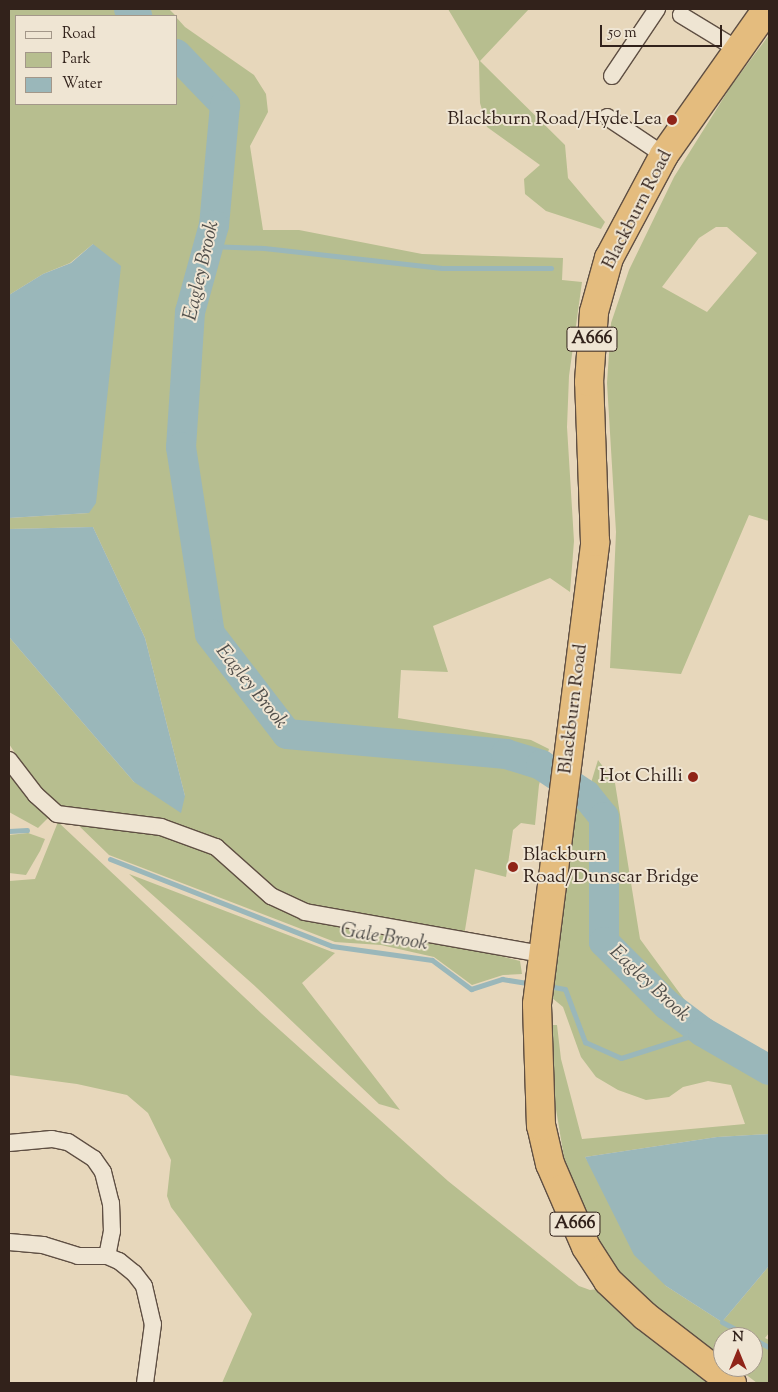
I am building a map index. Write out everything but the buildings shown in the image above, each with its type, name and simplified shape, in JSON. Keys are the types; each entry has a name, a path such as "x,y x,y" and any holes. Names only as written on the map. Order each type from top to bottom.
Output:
{"highway":[{"name":"Blackburn Road","path":"732,1383 645,1316 608,1282 586,1247 553,1172 541,1126 537,1004 540,960 595,542 590,382 594,312 610,258 664,155 767,9"}],"street":[{"path":"612,76 657,9"},
{"path":"681,15 737,49"},
{"path":"606,117 664,155"},
{"path":"9,760 36,795 57,814 161,827 216,846 271,896 305,912 540,960"},
{"path":"10,1138 52,1139 68,1142 83,1149 94,1159 103,1172 111,1203 112,1232 107,1256"},
{"path":"9,1242 43,1245 78,1256 107,1256 134,1273 144,1286 151,1309 152,1339 145,1383"}],"green space":[{"path":"9,9 169,9 175,15 15,15 15,105 178,105 178,19 185,27 254,75 266,94 268,112 250,146 263,230 299,230 422,254 563,258 562,280 582,282 569,376 567,427 574,541 570,592 550,578 433,626 448,672 401,670 398,718 531,740 549,749 539,785 535,825 521,823 513,830 506,877 475,869 464,936 307,907 276,893 219,840 182,826 70,812 44,796 9,744 9,637 134,782 185,796 145,638 93,527 9,529 9,518 89,513 93,244 70,263 43,274 9,295"},
{"path":"448,9 529,9 480,61 565,145 568,178 605,222 601,229 546,211 525,194 524,179 540,165 487,127 480,103 479,61"},
{"path":"769,35 769,521 749,515 681,674 610,668 616,532 607,383 611,323 629,270 674,177 731,86","holes":["716,227 727,227 757,253 707,312 662,287 699,238"]},
{"path":"598,760 615,783 640,939 703,1025 668,997 612,940 613,817 590,786"},
{"path":"9,769 51,815 38,828 9,812"},
{"path":"574,801 598,821 593,947 679,1025 769,1076 769,1134 717,1137 585,1157 666,1286 722,1322 769,1266 769,1333 765,1338 769,1340 769,1383 757,1383 749,1377 763,1377 763,1327 713,1327 713,1352 677,1329 608,1264 569,1188 555,1103 552,1025 557,1025 561,1059 582,1139 745,1124 731,1085 708,1081 683,1087 669,1097 646,1100 618,1090 596,1077 581,1057 563,1007 551,997"},
{"path":"58,822 262,1014 448,1181 579,1286 590,1290 605,1288 719,1383 222,1383 252,1314 171,1207 167,1196 171,1160 148,1113 127,1095 77,1084 9,1075 9,881 35,879"},
{"path":"75,822 161,832 210,851 260,894 520,961 522,974 503,975 472,985 434,957 381,945 335,942 109,855"},
{"path":"28,833 45,839 40,851 26,875 9,873 9,835"},
{"path":"129,874 335,953 302,983 400,1110 379,1104 257,988"}],"water":[{"path":"93,244 121,266 96,503 89,513 9,518 9,295 43,274 71,263"},
{"path":"93,527 145,638 185,796 181,813 134,782 9,637 9,529"},
{"path":"769,1134 769,1266 722,1322 666,1286 634,1255 585,1157 717,1137"}],"waterway":[{"name":"Eagley Brook","path":"129,9 136,15"},
{"name":"Eagley Brook","path":"178,56 225,105 214,225 190,312 181,447 210,634 287,734 506,754 541,765 586,795 604,817 604,942 667,1005 703,1032 769,1070"},
{"path":"208,246 264,248 442,268 551,268"},
{"path":"9,831 27,830"},
{"name":"Gale Brook","path":"110,859 332,946 432,960 471,989 502,979 532,984"},
{"name":"Gale Brook","path":"548,986 565,989 585,1042 621,1058 703,1032"},
{"path":"722,1322 731,1327"},
{"path":"763,1344 769,1347"}],"place":[{"name":"Blackburn Road/Hyde Lea","path":"672,120"},
{"name":"Hot Chilli","path":"693,777"},
{"name":"Blackburn Road/Dunscar Bridge","path":"513,867"}]}
